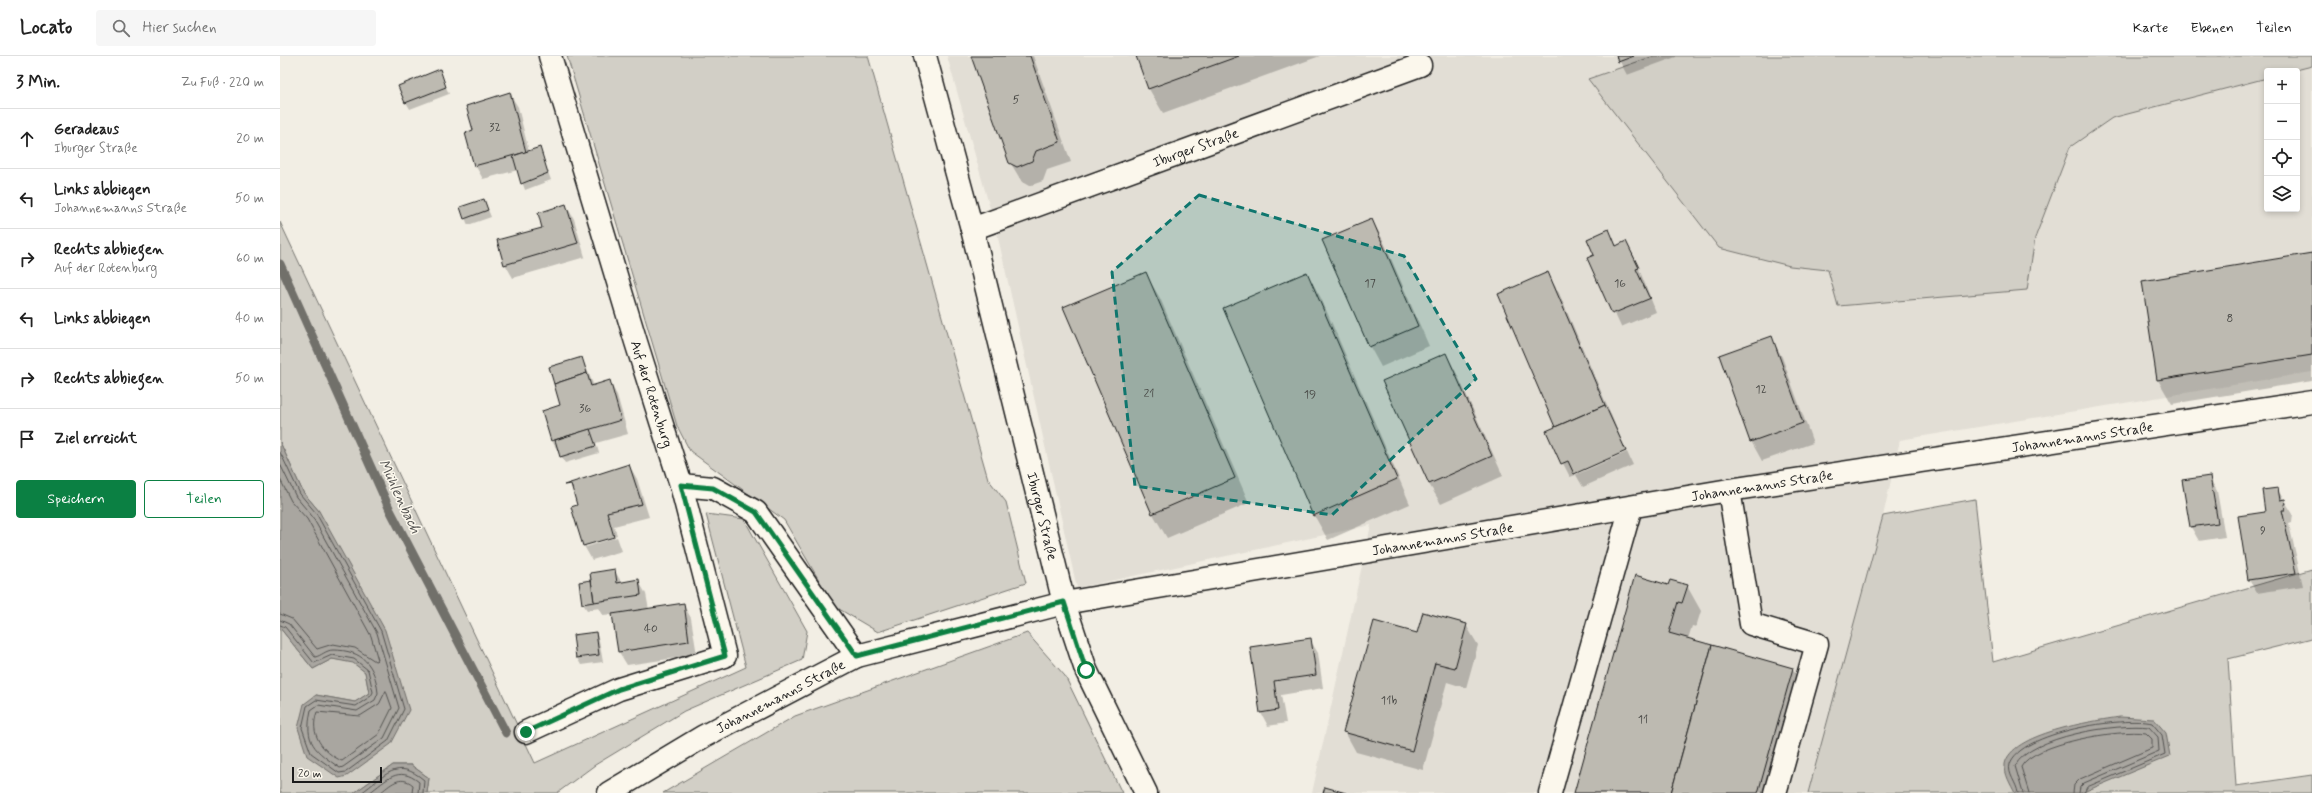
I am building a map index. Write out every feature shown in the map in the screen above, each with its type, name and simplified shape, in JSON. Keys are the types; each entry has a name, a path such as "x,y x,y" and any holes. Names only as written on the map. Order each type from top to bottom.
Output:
{"street":[{"name":"Auf der Rotenburg","path":"526,732 619,689 725,656 681,485 636,342 550,56"},
{"name":"Iburger Straße","path":"925,56 972,229 1064,602 1086,670 1146,793"},
{"name":"Iburger Straße","path":"972,229 1420,65"},
{"name":"Johannemanns Straße","path":"609,793 704,736 857,656 1064,602 1729,490 2312,402"},
{"path":"681,485 713,488 756,512 857,656"},
{"path":"1729,490 1751,624 1817,644 1775,793"},
{"path":"1550,793 1631,507"}],"highlighted area":[{"path":"1199,195 1404,256 1476,379 1332,515 1135,486 1112,272"}],"shaded area":[{"path":"567,56 868,56 988,479 1006,502 1026,583 878,632 834,606 784,520 690,451 677,426"},
{"path":"947,56 2312,56 2312,372 1900,440 1883,516 1808,793 1312,793 1371,525 1077,588 997,233"},
{"path":"1654,56 2312,56 2312,66 2300,69 2264,68 2264,79 2112,118 2070,147 2035,238 2027,290 1838,306 1828,270 1790,266 1719,248 1588,79"},
{"path":"280,222 535,763 746,667 706,514 744,519 807,631 802,660 684,711 595,765 557,793 427,793 429,778 411,765 393,765 354,793 280,793 280,628 313,669 332,659 353,662 365,672 369,693 355,702 316,695 391,744 319,511 303,492 280,442"},
{"path":"1975,499 1993,662 2312,569 2312,638 2228,659 2236,786 2312,775 2312,793 1808,793 1883,516"},
{"path":"1027,633 1065,676 1122,793 663,793 795,716"}],"water":[{"path":"280,442 303,492 319,511 385,630 409,710 391,744 347,776 339,778 307,756 298,728 304,704 316,695 355,702 369,693 365,672 353,663 332,659 313,669 280,628"},
{"path":"2120,717 2154,719 2166,733 2170,756 2081,793 2015,793 2007,775 2005,764 2011,753 2022,744 2055,730 2073,725"},
{"path":"393,765 411,765 429,778 427,793 354,793"}],"building":[{"path":"971,56 1030,56 1060,142 1036,151 1032,161 1017,167 1009,163"},
{"path":"1136,56 1239,56 1148,89"},
{"path":"1616,56 1634,56 1618,62"},
{"path":"440,69 446,87 405,103 398,86"},
{"path":"510,92 526,152 474,166 465,133 473,130 466,106"},
{"path":"540,147 548,173 521,184 513,156"},
{"path":"484,199 488,210 464,219 460,207"},
{"path":"566,204 578,243 504,265 497,240 542,228 538,213"},
{"path":"1372,219 1418,326 1369,347 1322,240"},
{"path":"1609,229 1616,246 1626,241 1639,268 1636,269 1649,297 1651,298 1612,314 1587,258 1594,255 1587,239"},
{"path":"2312,253 2312,355 2157,380 2142,281"},
{"path":"1146,272 1235,478 1152,514 1063,307"},
{"path":"1307,272 1397,479 1313,516 1223,308"},
{"path":"1548,272 1605,405 1555,427 1498,294"},
{"path":"1772,336 1803,423 1750,442 1719,355"},
{"path":"1446,353 1492,456 1429,484 1382,381"},
{"path":"582,357 587,373 554,384 549,367"},
{"path":"587,373 591,386 610,380 621,420 551,441 542,411 560,405 554,384"},
{"path":"1605,405 1626,451 1574,474 1568,461 1561,464 1546,431"},
{"path":"590,429 596,446 560,457 555,440"},
{"path":"629,464 642,504 607,512 614,537 583,546 571,507 577,505 571,484 564,485"},
{"path":"2210,476 2218,523 2190,527 2182,480"},
{"path":"2278,488 2280,500 2285,499 2285,510 2282,510 2296,573 2248,580 2238,516 2265,512 2262,490"},
{"path":"615,569 617,583 639,579 641,595 594,602 590,573"},
{"path":"1635,575 1668,585 1670,580 1688,585 1682,603 1678,602 1669,633 1712,645 1671,793 1574,793"},
{"path":"591,580 594,602 582,604 579,582"},
{"path":"684,603 689,641 618,652 612,614"},
{"path":"1423,612 1467,624 1455,668 1435,663 1412,751 1343,732 1374,621 1417,633"},
{"path":"596,632 599,655 576,658 573,635"},
{"path":"1311,638 1316,675 1274,681 1278,710 1260,713 1250,647"},
{"path":"1712,645 1793,668 1758,793 1671,793"},
{"path":"1325,787 1346,793 1323,793"}],"waterway":[{"name":"Mühlenbach","path":"280,264 390,510 506,733"}],"route":[{"path":"526,732 619,689 725,656 681,485 713,488 756,512 857,656 1064,602 1086,670"}]}
